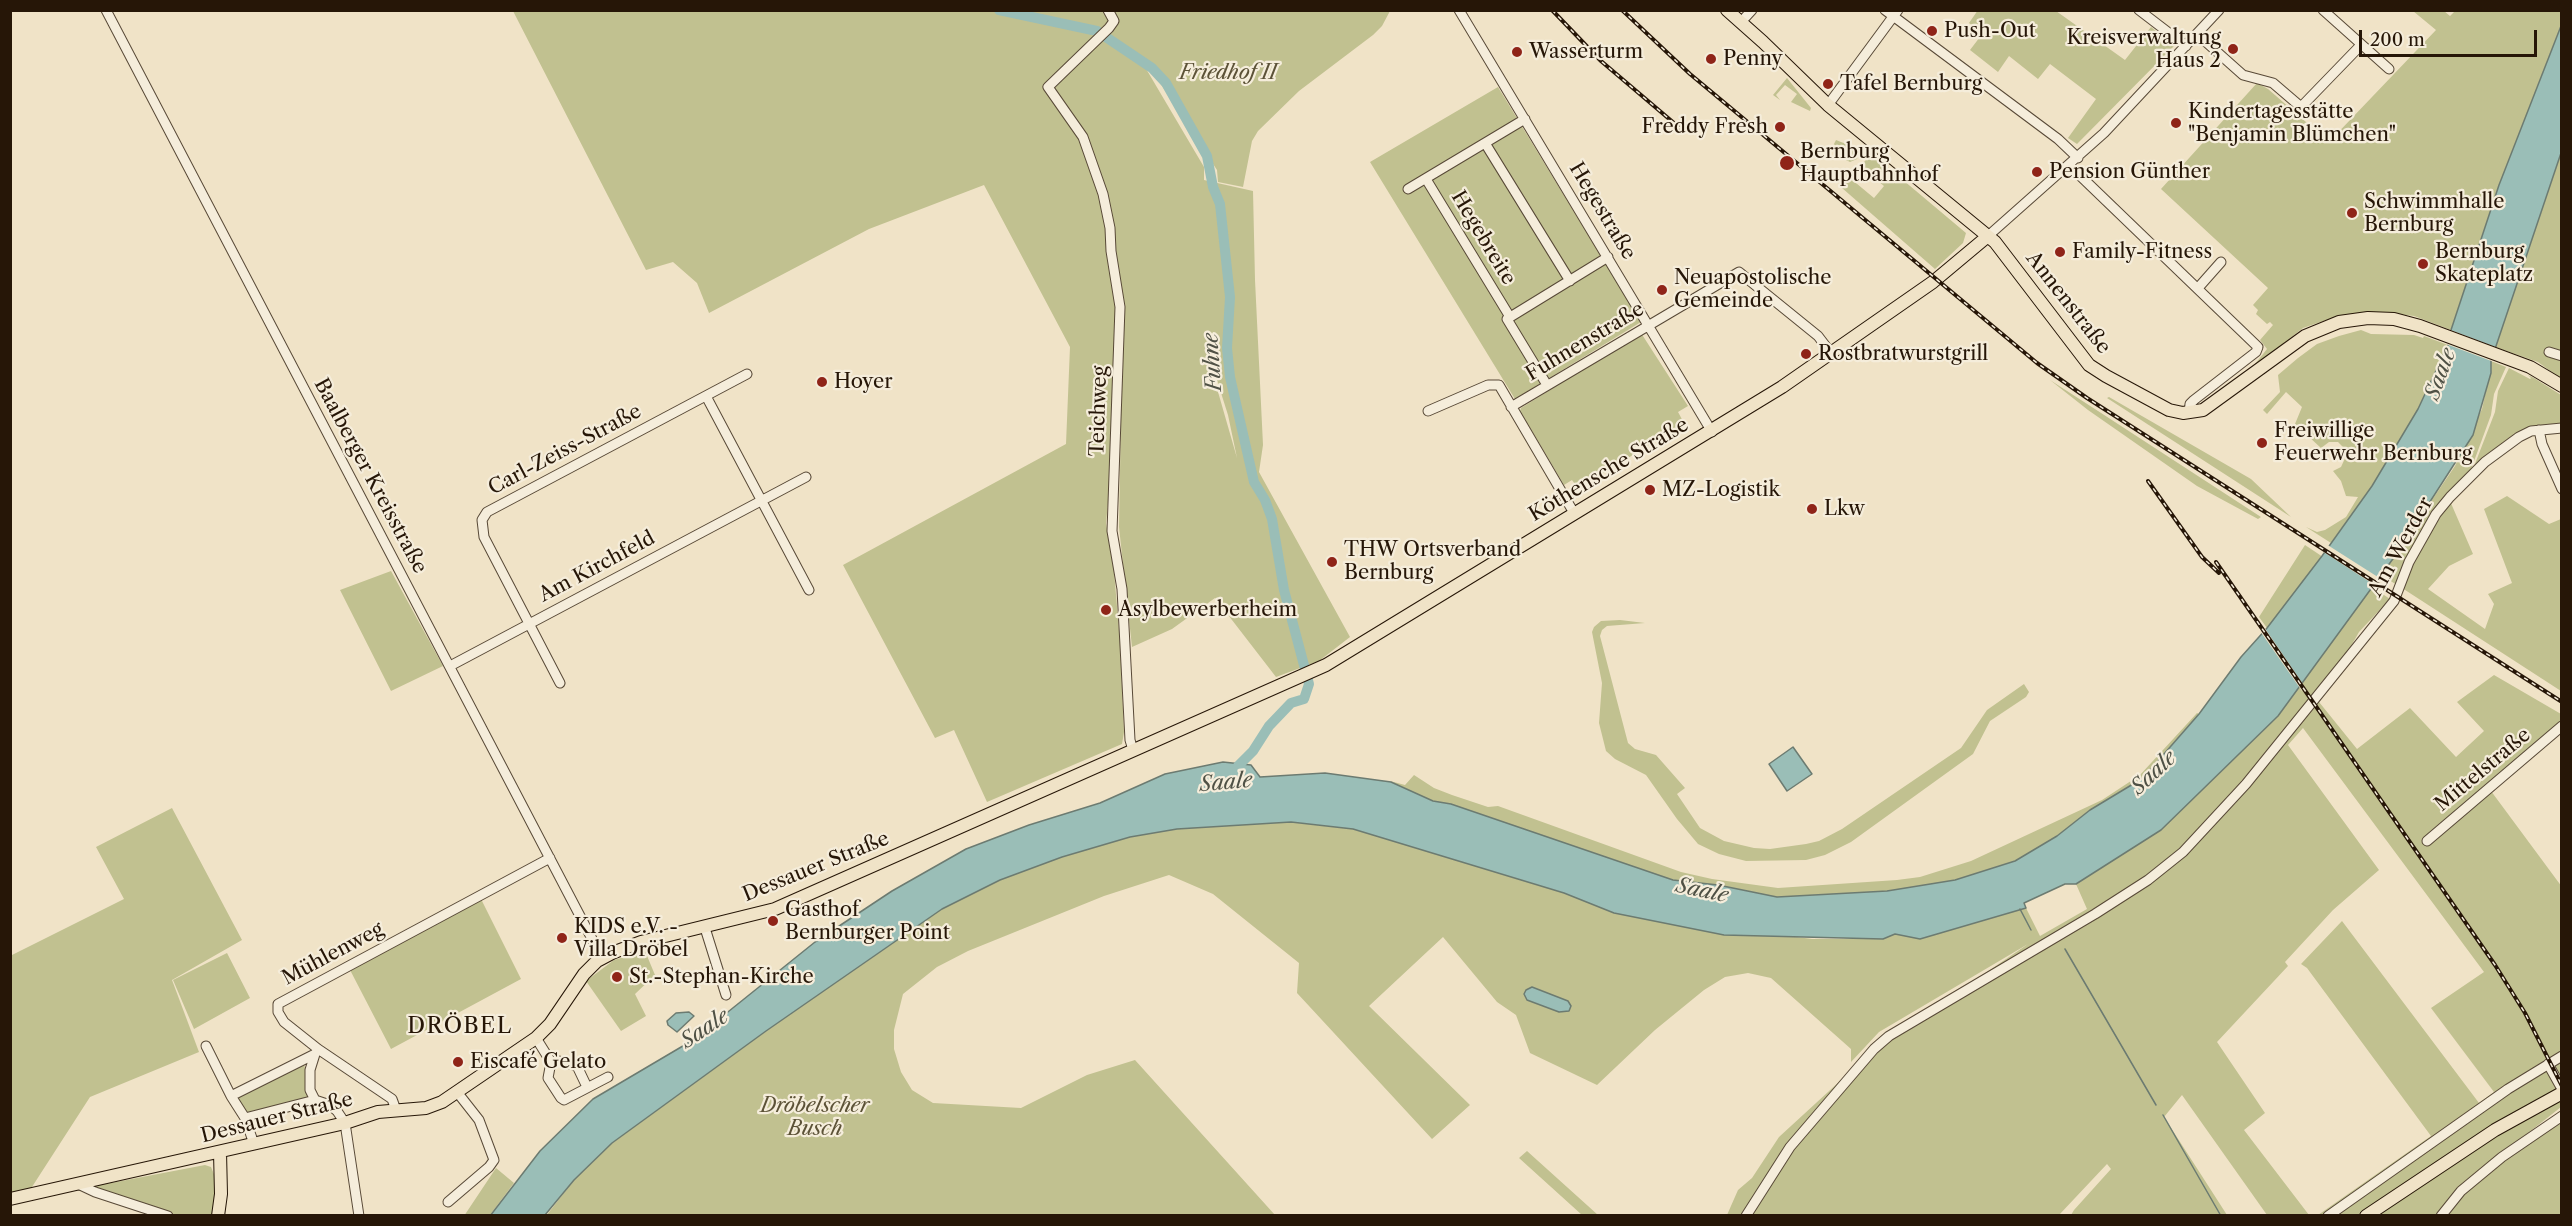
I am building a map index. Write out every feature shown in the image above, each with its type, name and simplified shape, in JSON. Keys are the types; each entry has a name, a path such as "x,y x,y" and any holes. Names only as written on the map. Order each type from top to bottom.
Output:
{"main road":[{"name":"Annenstraße","path":"1727,10 1828,105 2002,249 2089,365 2169,410 2189,413"},
{"name":"Köthensche Straße","path":"1133,750 1318,670 1574,513 1712,432 1936,280 1988,236"},
{"path":"2189,413 2207,407 2296,342 2328,325 2349,320 2375,318 2406,322 2427,328 2536,370 2562,386"},
{"name":"Dessauer Straße","path":"10,1199 345,1123 378,1113 426,1108 457,1092 536,1038 550,1024 584,974 602,958 633,944 775,909 1133,750"},
{"path":"2366,1215 2483,1137 2562,1091"},
{"path":"218,1215 222,1184 220,1152"}],"street":[{"name":"Baalberger Kreisstraße","path":"106,10 602,958"},
{"name":"Teichweg","path":"1108,10 1114,21 1109,28 1048,87 1083,137 1103,194 1110,228 1111,251 1120,307 1112,531 1122,589 1130,740 1133,750"},
{"name":"Hegestraße","path":"1459,10 1712,432"},
{"path":"1741,22 1752,10"},
{"path":"1885,10 1896,14 2058,139 2078,158"},
{"path":"2139,10 2186,46"},
{"path":"1988,236 2078,158 2119,118 2219,10"},
{"path":"2323,10 2389,69"},
{"path":"1828,105 1896,14"},
{"path":"2197,34 2243,75 2273,83 2301,107 2361,45"},
{"name":"Hegebreite","path":"1408,189 1525,119"},
{"path":"1485,143 1570,281"},
{"path":"2069,165 2257,345 2256,352 2194,400 2190,404 2189,413"},
{"name":"Hegebreite","path":"1426,179 1510,317"},
{"name":"Hegebreite","path":"1547,385 1507,319 1608,257"},
{"path":"2198,288 2221,262"},
{"name":"Fuhnenstraße","path":"1511,407 1739,272 1818,336 1831,353"},
{"path":"2549,352 2562,356"},
{"path":"747,374 706,396 809,590"},
{"path":"1428,411 1461,395 1495,384 1502,388 1574,513"},
{"name":"Carl-Zeiss-Straße","path":"529,623 484,537 482,520 487,512 706,396"},
{"name":"Am Werder","path":"1746,1215 1790,1148 1874,1049 1889,1036 2095,914 2148,880 2183,852 2276,747 2394,601 2409,562 2436,514 2450,497 2498,451 2531,431 2562,428"},
{"path":"2539,430 2542,444 2562,489"},
{"name":"Am Kirchfeld","path":"450,666 806,477"},
{"path":"529,623 560,682"},
{"name":"Mittelstraße","path":"2427,841 2562,726"},
{"name":"Mühlenweg","path":"396,1110 392,1099 316,1051 284,1022 278,1012 278,1004 550,858"},
{"path":"705,928 726,995"},
{"path":"536,1038 550,1062 548,1078 558,1096 564,1100 608,1077"},
{"path":"206,1046 231,1096 245,1118 254,1144"},
{"path":"231,1096 316,1051"},
{"path":"315,1100 310,1090 310,1070 316,1051"},
{"path":"2328,1215 2508,1089 2562,1056"},
{"path":"550,1062 559,1061 577,1066 587,1087"},
{"path":"2548,1064 2562,1091"},
{"path":"448,1202 494,1160 479,1120 457,1092"},
{"path":"245,1118 315,1100 330,1105 345,1123 359,1215"},
{"path":"2441,1215 2462,1191 2493,1164 2562,1116"},
{"path":"78,1184 95,1192 166,1215"}],"green space":[{"name":"Friedhof II","path":"1005,10 1085,27 1012,11 1105,10 1110,19 1102,30 1108,36 1118,24 1110,11 1390,11 1382,26 1373,35 1299,91 1258,131 1252,141 1243,187 1218,182 1217,170 1149,66 1130,54 1145,67 1204,167 1204,180 1253,191 1263,445 1259,472 1350,637 1319,661 1276,677 1215,598 1172,629 1132,647 1119,527 1121,415 1116,420 1106,523 1114,571 1120,642 1124,732 1122,744 987,802 954,730 935,738 843,565 1066,444 1070,347 984,185 869,229 709,313 697,283 673,262 646,270 513,11","holes":["1210,358 1228,415 1237,458"]},
{"path":"1978,10 2056,11 2125,60 2151,27 2174,46 2077,144 2068,138 2096,99 2050,64 2038,79 2009,56 1998,72 1970,50 1983,33 1969,23"},
{"path":"2413,11 2444,11 2450,16 2455,11 2561,11 2561,26 2499,185 2451,330 2414,316 2383,312 2338,316 2303,328 2251,369 2267,349 2260,340 2273,325 2270,322 2267,324 2256,314 2258,310 2253,305 2268,288 2161,189 2257,83 2268,89 2329,142 2436,30"},
{"path":"1787,78 1811,108 1810,111 1791,102 1797,94 1785,85 1776,95 1780,100 1773,95"},
{"path":"1498,87 1641,322 1515,399 1370,162"},
{"path":"1836,140 1856,148 1859,152 1857,159 1850,162 1844,159 1834,144"},
{"path":"2561,153 2561,379 2538,362 2495,347"},
{"path":"1872,154 1966,233 1963,243 1935,269 1842,188 1850,178 1874,198 1884,186 1860,166"},
{"path":"2361,330 2371,334 2414,335 2423,338 2424,336 2448,345 2420,406 2372,486 2331,543 2306,527 2317,532 2325,530 2346,517 2358,497 2346,496 2341,481 2333,471 2341,467 2348,452 2338,442 2329,442 2321,448 2295,424 2302,407 2286,392 2267,414 2263,410 2280,392 2278,375 2298,358 2317,344"},
{"path":"1641,333 1688,406 1678,412 1684,423 1588,483 1586,481 1577,487 1572,480 1564,485 1520,411 1521,408"},
{"path":"2491,361 2506,367 2494,394 2491,415 2470,472 2449,493 2397,585 2381,575 2455,466 2482,409"},
{"path":"2509,368 2530,379 2528,375 2534,378 2561,395 2561,424 2517,434 2487,454 2473,469 2495,412 2498,391"},
{"path":"2050,380 2261,517 2258,519 2197,486 2088,410"},
{"path":"2109,397 2251,479 2291,517 2107,398"},
{"path":"2507,496 2549,524 2561,519 2561,691 2402,588 2413,561 2450,501 2473,554 2449,566 2428,589 2485,629 2494,604 2488,594 2512,583 2484,509"},
{"path":"2305,545 2335,565 2267,628 2259,617"},
{"path":"391,571 443,666 391,691 340,590"},
{"name":"Dröbelscher Busch","path":"2372,587 2390,599 2359,632 2343,660 2315,697 2357,749 2410,708 2456,757 2484,731 2457,702 2494,675 2561,714 2561,724 2491,791 2562,887 2561,1107 2523,1137 2439,1215 2318,1215 2431,1136 2307,968 2301,964 2342,921 2479,1103 2494,1092 2431,1008 2484,972 2303,728 2288,745 2379,870 2333,910 2285,962 2288,966 2217,1042 2265,1113 2244,1130 2309,1215 2267,1215 2182,1095 2164,1117 2227,1215 2071,1215 2111,1169 2107,1164 2059,1215 1727,1215 1738,1190 1752,1178 1779,1137 1877,1047 2028,944 1879,1032 1851,1062 1851,1049 1771,978 1748,973 1725,977 1704,990 1655,1030 1597,1085 1530,1053 1516,1015 1497,1002 1443,937 1369,1006 1470,1105 1432,1139 1297,993 1299,963 1213,894 1169,875 1104,896 968,951 937,967 903,994 894,1030 894,1049 901,1072 912,1090 933,1103 1021,1108 1087,1075 1135,1060 1275,1215 546,1216 574,1180 612,1143 766,1031 942,909 1000,880 1062,857 1130,837 1177,829 1291,822 1353,829 1564,893 1614,913 1812,939 1883,939 1895,934 1920,939 2026,908 2040,936 2087,909 2076,884 2161,830 2278,716"},
{"path":"1620,620 1645,623 1607,626 1602,630 1600,636 1628,743 1635,749 1656,755 1685,788 1677,794 1700,828 1724,841 1754,848 1770,849 1806,844 1819,841 1842,829 1961,748 1987,710 2024,684 2029,692 2026,697 1990,721 1973,754 1851,842 1825,855 1806,860 1746,861 1719,854 1698,844 1646,775 1615,759 1606,751 1599,723 1602,683 1592,632 1601,621"},
{"path":"2197,713 2199,714 2143,778 2090,810 2057,836 2015,861 1955,880 1887,891 1777,897 1718,885 1673,880 1451,804 1432,801 1390,781 1405,785 1414,775 1434,788 1452,795 1488,807 1498,806 1681,872 1712,879 1778,888 1897,880 1920,877 1971,861 2102,800 2140,775"},
{"path":"172,808 242,940 172,980 199,1052 90,1097 30,1190 13,1196 10,1189 10,956 124,899 96,847"},
{"path":"481,899 521,979 391,1049 349,968"},
{"path":"645,951 655,975 635,994 646,1016 621,1031 586,981 614,960"},
{"path":"227,953 250,998 194,1029 173,980"},
{"path":"304,1062 308,1093 311,1098 249,1114 243,1111 237,1097"},
{"path":"2561,1120 2561,1215 2444,1216 2491,1170"},
{"path":"1527,1151 1598,1215 1582,1215 1519,1158"},
{"path":"205,1165 211,1167 216,1179 213,1215 176,1216 90,1187"},
{"path":"496,1168 514,1183 490,1215 464,1216"}],"water":[{"name":"Saale","path":"2561,26 2561,153 2491,361 2491,373 2473,435 2395,556 2278,716 2161,830 2076,884 2065,884 2024,903 2026,908 1920,939 1895,934 1883,939 1724,935 1614,913 1564,893 1353,829 1291,822 1177,829 1130,837 1062,857 1000,880 942,909 766,1031 612,1143 574,1180 545,1215 490,1216 540,1151 593,1099 693,1040 815,942 892,891 966,849 1029,825 1100,803 1165,774 1223,762 1251,765 1260,777 1325,773 1391,782 1433,801 1451,804 1673,880 1718,885 1777,897 1887,891 1955,880 2015,861 2057,836 2090,810 2143,778 2199,714 2241,657 2267,628 2372,486 2418,409 2448,345 2499,185"},
{"path":"1793,747 1812,774 1787,791 1769,764"},
{"path":"1532,987 1568,1001 1571,1006 1569,1011 1559,1012 1527,1000 1524,994"},
{"path":"689,1012 694,1016 677,1032 668,1025 667,1021 676,1013"}],"pier":[{"path":"2448,329 2498,348 2494,362 2446,344"},
{"path":"2326,544 2381,579 2376,586 2322,551"},
{"path":"2264,627 2305,687 2302,691 2260,631"}],"waterway":[{"name":"Fuhne","path":"999,10 1097,31 1152,68 1166,83 1207,156 1213,187 1220,204 1230,297 1227,348 1230,377 1254,482 1265,500 1272,519 1284,590 1309,684 1304,699 1291,703 1269,726 1253,751 1238,766 1237,775"},
{"path":"2020,909 2031,930"},
{"path":"2065,949 2156,1105"},
{"path":"2163,1115 2221,1216"}],"railway":[{"path":"1552,10 1601,61 1681,129"},
{"path":"1622,10 1690,74 2037,363 2087,398 2562,702"},
{"path":"2148,481 2202,557 2219,573"},
{"path":"2216,562 2495,965 2525,1013 2562,1086"}],"place":[{"name":"Push-Out","path":"1932,31"},
{"name":"Kreisverwaltung Haus 2","path":"2233,49"},
{"name":"Wasserturm","path":"1517,52"},
{"name":"Penny","path":"1711,59"},
{"name":"Tafel Bernburg","path":"1828,84"},
{"name":"Kindertagesstätte \"Benjamin Blümchen\"","path":"2176,123"},
{"name":"Freddy Fresh","path":"1780,127"},
{"name":"Bernburg Hauptbahnhof","path":"1787,163"},
{"name":"Pension Günther","path":"2037,172"},
{"name":"Schwimmhalle Bernburg","path":"2352,213"},
{"name":"Family-Fitness","path":"2060,252"},
{"name":"Bernburg Skateplatz","path":"2423,264"},
{"name":"Neuapostolische Gemeinde","path":"1662,290"},
{"name":"Rostbratwurstgrill","path":"1806,354"},
{"name":"Hoyer","path":"822,382"},
{"name":"Freiwillige Feuerwehr Bernburg","path":"2262,443"},
{"name":"MZ-Logistik","path":"1650,490"},
{"name":"Lkw","path":"1812,509"},
{"name":"THW Ortsverband Bernburg","path":"1332,562"},
{"name":"Asylbewerberheim","path":"1106,610"},
{"name":"Gasthof Bernburger Point","path":"773,921"},
{"name":"KIDS e.V. - Villa Dröbel","path":"562,938"},
{"name":"St.-Stephan-Kirche","path":"617,977"},
{"name":"Eiscafé Gelato","path":"458,1062"}],"district":[{"name":"DRÖBEL","path":"460,1027"}]}
